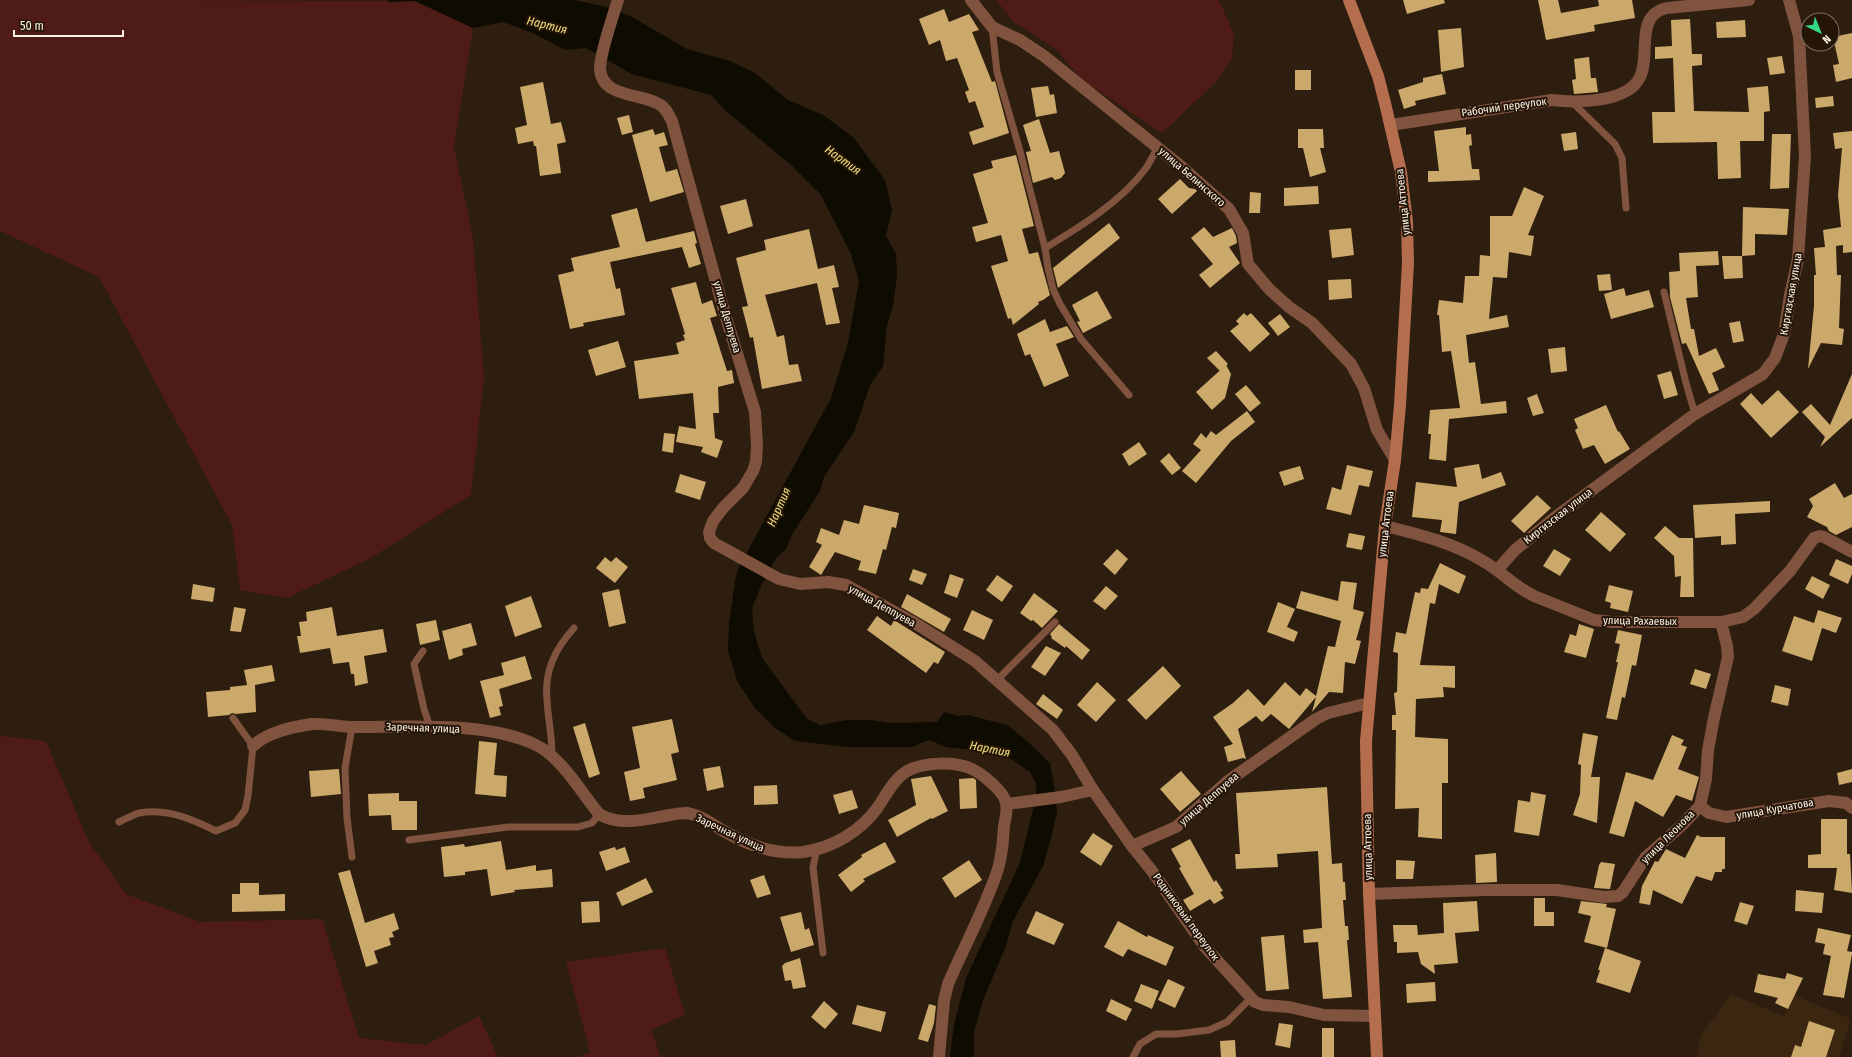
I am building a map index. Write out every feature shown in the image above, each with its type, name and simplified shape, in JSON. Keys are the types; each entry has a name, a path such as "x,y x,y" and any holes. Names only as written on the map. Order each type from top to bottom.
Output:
{"street":[{"name":"улица Деппуева","path":"618,0 600,69 603,79 610,87 619,92 641,97 659,104 666,110 672,121 724,311 755,412 757,446 753,470 742,488 712,521 709,532 710,538 723,550 788,582 809,584 828,582 846,585 856,589 968,657 997,680 1052,730 1072,755 1093,790 1132,846 1176,827 1228,781 1316,719 1328,713 1369,703"},
{"name":"улица Белинского","path":"971,0 992,27 1020,40 1044,56 1158,147 1211,192 1228,209 1243,232 1248,264 1269,288 1289,306 1312,323 1351,364 1364,388 1377,430 1395,460"},
{"name":"улица Аттоева","path":"1349,0 1378,76 1391,125 1405,195 1408,263 1405,340 1395,460 1385,526 1366,741 1369,894 1377,1057"},
{"name":"Рабочий переулок","path":"1391,125 1552,100 1572,102 1608,98 1625,92 1640,77 1643,65 1644,42 1648,22 1651,17 1662,9 1749,0"},
{"name":"Киргизская улица","path":"1497,570 1515,550 1558,515 1695,414 1763,374 1775,358 1784,334 1790,295 1798,259 1805,156 1799,36 1789,0"},
{"name":"улица Рахаевых","path":"1385,526 1416,534 1453,547 1482,560 1525,592 1594,620 1612,622 1721,622 1743,617 1754,609 1790,571 1814,538 1820,536 1824,537 1852,552"},
{"name":"улица Леонова","path":"1369,894 1486,890 1549,890 1604,897 1618,896 1623,892 1645,858 1682,825 1700,806 1706,779 1708,750 1714,718 1728,657 1721,622"},
{"name":"Заречная улица","path":"253,746 268,736 312,724 329,724 352,727 430,727 507,734 526,741 552,755 600,814 609,820 618,822 689,814 700,817 737,838 768,851 786,853 817,849 848,835 865,823 900,777 908,771 919,767 941,764 966,767 979,773 995,787 1003,796 1007,804"},
{"path":"939,1057 944,1002 948,984 997,871 1002,848 1007,804 1061,797 1093,790"},
{"name":"улица Курчатова","path":"1700,806 1709,813 1726,817 1829,801 1846,803 1852,808"},
{"name":"Родниковый переулок","path":"1132,846 1205,947 1228,971 1250,999"},
{"path":"1250,999 1263,1005 1289,1007 1324,1015 1375,1016"}],"lane":[{"path":"992,27 998,72 1045,248 1053,289 1060,304 1081,339 1129,395"},
{"path":"1572,102 1615,144 1622,158 1626,208"},
{"path":"1045,248 1095,216 1128,188 1146,168 1158,147"},
{"path":"1664,292 1684,376 1695,414"},
{"path":"997,680 1055,622"},
{"path":"552,755 552,731 546,700 549,673 552,659 558,647 574,628"},
{"path":"423,651 414,664 424,709 430,727"},
{"path":"119,822 138,813 164,812 190,819 216,831 235,823 245,810 249,789 253,746 233,718"},
{"path":"352,727 345,768 347,818 352,857"},
{"path":"409,840 508,827 578,828 592,823 600,814"},
{"path":"817,849 813,867 822,953"},
{"path":"1133,1057 1140,1044 1156,1034 1177,1034 1210,1030 1227,1022 1250,999"}],"shaded area":[{"path":"0,0 415,1 473,28 454,147 473,238 484,378 471,495 371,558 287,598 240,590 232,525 99,277 0,231"},
{"path":"996,0 1219,0 1234,35 1232,58 1214,84 1162,133 1082,80 1057,50 1013,21"},
{"path":"0,736 46,741 89,842 126,894 200,922 322,919 359,1038 426,1045 479,1016 498,1057 0,1057"},
{"path":"665,948 685,1015 651,1030 661,1057 578,1057 590,1052 566,962"},
{"path":"1731,994 1783,1016 1794,995 1851,1019 1839,1057 1697,1057 1701,1035"}],"water":[{"name":"Нартия","path":"387,0 574,0 607,7 632,17 687,49 730,61 755,73 788,100 823,115 853,137 885,180 892,210 886,236 896,254 897,276 893,306 887,325 883,366 870,385 854,432 824,477 820,491 793,533 786,549 776,558 761,586 752,608 754,632 762,658 807,719 820,725 848,720 871,720 890,723 937,722 944,712 958,716 968,715 1007,725 1050,763 1057,812 1051,838 1043,866 1013,921 1006,946 983,1000 974,1032 974,1057 950,1057 954,1025 966,978 1020,863 1036,797 1036,784 1030,772 1005,755 946,747 929,740 912,747 849,747 795,741 775,728 755,708 737,681 728,650 729,623 736,576 739,567 831,398 848,343 859,281 851,254 821,195 790,164 727,112 711,95 632,74 586,48 565,50 533,33 503,22 473,28 415,1 390,2"}],"building":[{"path":"1403,0 1444,0 1445,3 1407,14"},
{"path":"1538,0 1558,0 1561,13 1599,6 1598,0 1632,0 1635,18 1594,25 1595,31 1546,40"},
{"path":"944,9 949,22 969,14 979,30 972,32 992,82 995,81 1009,133 973,145 969,132 984,127 975,101 969,103 965,92 969,90 957,58 946,61 940,40 929,45 919,19"},
{"path":"1690,19 1692,54 1702,54 1702,65 1692,66 1694,111 1749,112 1747,88 1768,86 1770,111 1764,112 1764,141 1740,141 1741,178 1718,179 1717,142 1653,143 1652,112 1675,112 1673,58 1655,59 1655,47 1672,46 1671,20"},
{"path":"1745,20 1746,37 1717,38 1716,22"},
{"path":"1461,28 1464,67 1441,72 1438,30"},
{"path":"1852,33 1852,78 1836,82 1833,65 1839,64 1836,52 1840,52 1840,36"},
{"path":"1782,56 1785,73 1770,75 1767,58"},
{"path":"1589,57 1591,78 1596,78 1598,92 1574,94 1572,80 1576,79 1574,59"},
{"path":"1295,70 1311,70 1311,90 1295,90"},
{"path":"1442,74 1446,94 1415,101 1416,105 1404,109 1398,90 1423,82 1423,78"},
{"path":"543,82 551,124 561,122 566,142 557,144 561,173 540,176 536,146 534,146 533,141 518,144 515,128 527,125 520,87"},
{"path":"1048,86 1050,95 1054,94 1057,113 1036,117 1031,88"},
{"path":"1833,96 1834,106 1816,108 1815,98"},
{"path":"629,115 633,132 622,135 617,118"},
{"path":"1039,119 1050,153 1059,151 1065,173 1061,178 1055,180 1052,177 1033,183 1026,152 1031,151 1023,125"},
{"path":"1466,127 1466,135 1471,134 1472,145 1469,146 1472,169 1479,169 1480,180 1428,182 1428,171 1439,171 1434,131"},
{"path":"653,129 655,135 664,132 668,145 659,147 666,172 677,169 684,192 650,202 632,135"},
{"path":"1298,129 1323,129 1324,148 1320,148 1326,172 1310,177 1303,148 1298,148"},
{"path":"1852,131 1852,252 1843,253 1843,245 1836,246 1837,275 1841,275 1839,328 1844,329 1842,345 1821,343 1808,369 1814,306 1814,275 1816,275 1814,248 1825,247 1823,230 1841,227 1838,195 1842,148 1835,149 1833,133"},
{"path":"1576,132 1578,149 1564,151 1561,134"},
{"path":"1772,134 1791,134 1789,188 1770,189"},
{"path":"1016,155 1034,226 1022,229 1029,254 1038,252 1050,295 1038,302 1039,304 1013,325 1011,318 1008,319 991,266 1008,261 1001,235 976,242 972,227 988,223 973,174 993,168 991,161"},
{"path":"1180,179 1189,188 1197,191 1172,214 1158,199"},
{"path":"1318,186 1319,204 1284,206 1284,188"},
{"path":"1524,187 1544,196 1528,235 1534,236 1531,256 1509,252 1507,278 1493,277 1489,319 1507,315 1509,327 1466,335 1469,363 1475,362 1481,404 1506,401 1507,413 1449,419 1446,461 1429,459 1431,434 1428,434 1430,410 1460,408 1451,351 1442,352 1439,315 1437,315 1439,300 1463,303 1465,276 1479,276 1480,255 1490,256 1490,216 1512,216"},
{"path":"1250,192 1261,193 1260,213 1249,213"},
{"path":"746,199 753,226 728,234 720,206"},
{"path":"1743,207 1789,209 1787,235 1755,234 1755,255 1742,256"},
{"path":"637,208 646,242 694,231 697,243 695,244 701,264 689,268 682,247 610,262 616,289 620,288 625,315 583,323 584,326 570,329 558,275 574,271 571,258 620,247 611,215"},
{"path":"1109,223 1120,238 1058,288 1053,268"},
{"path":"1204,227 1213,237 1232,228 1236,236 1237,243 1229,247 1240,263 1210,288 1199,275 1213,264 1191,238"},
{"path":"1351,228 1354,255 1332,258 1329,230"},
{"path":"809,229 818,269 834,265 839,287 832,288 840,323 826,325 817,283 765,295 777,337 784,335 789,365 798,364 802,381 762,389 753,337 750,338 742,307 748,306 736,258 766,250 764,240"},
{"path":"1718,251 1719,265 1696,266 1698,297 1686,298 1691,329 1694,329 1699,356 1716,348 1725,367 1712,373 1719,390 1709,394 1686,343 1682,344 1670,297 1669,272 1680,271 1679,253"},
{"path":"1722,256 1742,256 1743,278 1724,279"},
{"path":"1610,274 1612,290 1599,291 1597,275"},
{"path":"1351,279 1352,298 1329,300 1328,280"},
{"path":"696,282 702,304 712,300 717,316 710,318 727,371 732,370 734,383 718,387 719,413 713,413 715,438 723,441 717,458 701,452 703,447 676,442 679,426 696,429 693,393 639,399 634,361 679,354 676,343 685,340 683,335 685,334 671,288"},
{"path":"1624,288 1626,296 1649,290 1654,307 1611,319 1604,294"},
{"path":"1097,291 1112,318 1083,333 1077,322 1080,321 1072,305"},
{"path":"1244,313 1247,316 1251,313 1270,334 1250,352 1230,331 1239,324 1236,321"},
{"path":"1280,314 1290,327 1278,336 1268,323"},
{"path":"1045,319 1050,332 1067,326 1074,337 1056,344 1069,376 1044,387 1030,354 1025,356 1017,334"},
{"path":"1740,321 1744,341 1733,343 1729,323"},
{"path":"618,341 626,367 596,376 588,350"},
{"path":"1565,347 1567,371 1551,373 1548,349"},
{"path":"1216,351 1228,364 1220,371 1207,358"},
{"path":"1226,365 1231,374 1225,398 1212,410 1196,392"},
{"path":"1671,371 1678,395 1664,399 1657,375"},
{"path":"1852,374 1852,418 1820,447 1825,437 1802,412 1811,404 1830,425"},
{"path":"1246,385 1261,403 1250,412 1235,394"},
{"path":"1778,390 1799,412 1771,438 1740,404 1751,393 1762,405"},
{"path":"1537,394 1544,413 1533,416 1527,398"},
{"path":"1606,405 1618,432 1619,431 1630,449 1605,464 1594,445 1583,449 1575,430 1578,428 1574,419"},
{"path":"1247,411 1255,422 1231,441 1196,483 1182,471 1201,450 1193,444 1201,433 1206,438 1211,431 1216,435"},
{"path":"664,433 675,434 673,453 662,451"},
{"path":"1139,442 1147,454 1129,466 1122,454"},
{"path":"1169,453 1181,468 1172,475 1160,461"},
{"path":"1479,464 1482,479 1501,472 1506,485 1459,502 1456,534 1440,532 1442,520 1412,517 1416,482 1457,487 1454,468"},
{"path":"1347,465 1373,471 1369,487 1359,485 1351,515 1326,509 1332,487 1341,490"},
{"path":"1300,466 1304,479 1284,486 1279,472"},
{"path":"680,474 706,482 700,500 675,492"},
{"path":"1835,483 1844,498 1852,494 1852,527 1836,535 1829,531 1827,527 1807,517 1813,506 1809,499"},
{"path":"1537,495 1551,508 1524,533 1511,521"},
{"path":"1770,501 1770,512 1735,514 1736,544 1721,545 1721,536 1695,538 1693,505"},
{"path":"864,505 899,513 896,528 892,527 886,550 883,549 876,574 858,570 861,561 835,552 821,575 809,567 822,545 816,542 821,528 839,535 844,520 859,524"},
{"path":"1601,512 1626,534 1610,552 1585,530"},
{"path":"1665,526 1679,538 1693,538 1694,597 1680,597 1681,576 1675,577 1674,556 1654,538"},
{"path":"1349,533 1365,536 1362,550 1346,547"},
{"path":"1117,549 1128,559 1115,575 1103,564"},
{"path":"1554,549 1571,559 1560,576 1543,566"},
{"path":"605,557 611,562 616,557 628,567 615,583 596,568"},
{"path":"1836,559 1852,566 1852,574 1848,584 1829,575"},
{"path":"1440,563 1466,576 1459,594 1439,584 1435,604 1430,603 1420,665 1455,666 1455,688 1443,687 1444,697 1416,699 1415,737 1448,739 1448,783 1442,783 1442,839 1418,837 1419,808 1395,809 1396,730 1392,730 1392,715 1396,715 1394,693 1397,692 1398,653 1393,652 1396,632 1406,634 1415,592 1420,593 1421,588 1428,589"},
{"path":"913,569 927,574 922,585 909,580"},
{"path":"950,574 964,579 957,598 944,593"},
{"path":"997,575 1013,586 1002,602 986,590"},
{"path":"1812,576 1830,585 1823,599 1805,589"},
{"path":"1341,581 1357,583 1353,609 1364,612 1356,640 1361,641 1355,664 1345,662 1343,693 1329,692 1312,712 1316,697 1289,729 1271,714 1262,722 1256,716 1238,729 1246,759 1243,758 1228,762 1224,747 1233,744 1213,717 1233,703 1248,689 1264,706 1285,682 1300,696 1306,688 1316,696 1328,646 1335,647 1341,621 1296,608 1301,591 1338,601"},
{"path":"193,584 215,588 213,602 191,599"},
{"path":"1609,585 1633,591 1628,612 1610,608 1611,603 1605,601"},
{"path":"1106,586 1118,596 1105,610 1093,601"},
{"path":"619,589 626,623 609,627 602,593"},
{"path":"1034,593 1058,611 1042,628 1033,620 1031,621 1020,613"},
{"path":"907,594 951,619 944,632 901,607"},
{"path":"531,596 542,627 515,637 505,606"},
{"path":"1278,602 1295,609 1287,627 1298,632 1294,642 1267,632"},
{"path":"234,607 246,609 241,632 230,631"},
{"path":"332,607 337,636 383,629 387,652 364,656 368,683 355,686 354,674 351,674 349,662 333,664 330,648 300,653 297,636 301,636 299,622 307,621 306,612"},
{"path":"972,610 993,620 984,640 963,630"},
{"path":"1818,610 1842,618 1836,633 1822,628 1812,661 1782,651 1794,616 1814,623"},
{"path":"877,616 891,626 894,620 945,652 938,664 934,662 926,673 867,630"},
{"path":"436,620 440,640 420,645 416,624"},
{"path":"471,623 477,645 462,649 463,655 449,660 442,631"},
{"path":"1059,624 1090,650 1082,660 1066,646 1065,648 1051,638 1052,637 1050,634"},
{"path":"1579,624 1594,629 1586,658 1564,652 1570,634 1576,636"},
{"path":"1618,630 1642,635 1636,666 1632,665 1625,698 1622,697 1617,720 1606,718 1618,662 1616,662 1620,644 1615,643"},
{"path":"1046,646 1061,653 1045,676 1031,667"},
{"path":"525,656 532,679 499,689 503,706 499,707 501,715 490,718 480,681 504,675 501,663"},
{"path":"272,665 275,681 255,685 256,712 232,713 229,715 208,717 206,692 230,690 230,687 247,685 244,670"},
{"path":"1163,666 1181,686 1146,720 1127,700"},
{"path":"1695,669 1711,674 1706,689 1690,684"},
{"path":"1097,682 1116,700 1096,722 1077,705"},
{"path":"1775,685 1791,689 1788,706 1771,702"},
{"path":"1043,694 1063,710 1057,719 1036,704"},
{"path":"672,719 679,752 671,754 677,780 643,788 645,798 630,801 624,772 640,768 632,727"},
{"path":"585,723 600,774 589,778 573,727"},
{"path":"1583,733 1598,736 1591,777 1600,777 1597,823 1573,815 1580,794 1581,765 1578,764"},
{"path":"1672,735 1684,740 1681,745 1687,747 1678,769 1699,777 1692,801 1676,795 1663,817 1635,801 1624,837 1609,833 1626,772 1653,780"},
{"path":"479,741 497,743 494,775 507,776 506,797 475,794"},
{"path":"720,766 724,787 707,791 703,769"},
{"path":"339,769 341,794 311,797 309,771"},
{"path":"1852,769 1852,782 1839,785 1837,773"},
{"path":"1181,771 1201,794 1180,812 1160,789"},
{"path":"931,776 948,811 932,819 931,818 897,837 888,820 916,805 911,779"},
{"path":"973,778 976,780 977,808 960,809 959,779"},
{"path":"777,785 778,804 754,805 754,786"},
{"path":"1327,787 1332,864 1342,863 1343,882 1345,882 1346,900 1343,900 1345,926 1348,926 1349,940 1347,940 1352,997 1323,999 1318,942 1304,943 1303,930 1322,928 1318,851 1277,854 1278,867 1236,869 1235,854 1240,854 1236,793"},
{"path":"852,790 858,808 839,814 833,795"},
{"path":"1531,792 1546,795 1539,836 1514,832 1518,800 1530,802"},
{"path":"399,793 399,801 417,801 417,830 392,830 391,815 369,816 368,794"},
{"path":"1821,819 1847,819 1847,854 1850,854 1852,893 1834,890 1837,868 1808,868 1808,855 1821,854"},
{"path":"1093,833 1113,846 1101,866 1080,852"},
{"path":"1697,835 1701,837 1725,837 1725,869 1722,869 1722,872 1715,872 1712,881 1696,876 1682,904 1653,890 1650,905 1639,903 1642,886 1655,861 1658,862 1666,849 1685,858"},
{"path":"1190,839 1214,882 1216,880 1223,891 1220,892 1224,898 1214,904 1210,899 1190,911 1183,900 1194,894 1179,868 1181,867 1171,849"},
{"path":"501,841 506,870 536,865 536,871 552,869 553,887 514,890 515,892 491,896 487,869 465,872 465,875 444,877 441,847 464,844 465,847"},
{"path":"885,842 896,862 863,879 865,881 851,892 838,875 862,857 861,855"},
{"path":"615,847 616,850 625,847 630,862 606,871 599,852"},
{"path":"1496,853 1497,882 1476,883 1475,855"},
{"path":"969,860 982,880 955,898 942,878"},
{"path":"1396,860 1415,861 1413,879 1396,879"},
{"path":"1601,862 1615,864 1610,889 1594,888"},
{"path":"350,870 365,923 394,913 399,929 392,932 394,937 389,938 391,945 374,951 378,963 366,967 338,873"},
{"path":"764,875 771,894 757,898 750,880"},
{"path":"646,878 653,892 622,906 616,893"},
{"path":"240,883 259,883 259,895 285,894 285,911 232,912 232,894 240,894"},
{"path":"1796,890 1824,893 1822,913 1795,911"},
{"path":"1534,898 1545,898 1545,912 1554,912 1554,926 1534,926"},
{"path":"599,901 600,922 582,923 581,902"},
{"path":"1477,901 1479,931 1455,933 1458,963 1434,965 1435,974 1421,964 1418,952 1397,953 1397,942 1394,942 1393,925 1417,925 1418,935 1444,933 1443,903"},
{"path":"1581,901 1607,904 1606,907 1616,909 1607,948 1584,942 1591,916 1578,913"},
{"path":"1740,902 1754,906 1747,925 1734,921"},
{"path":"1036,911 1064,924 1054,945 1026,933"},
{"path":"801,912 805,930 809,928 814,945 791,952 780,917"},
{"path":"1118,921 1147,937 1148,935 1174,947 1166,966 1128,949 1123,957 1104,947"},
{"path":"1818,928 1851,935 1847,951 1852,952 1852,954 1844,998 1823,995 1831,956 1823,954 1825,944 1815,942"},
{"path":"1284,935 1289,989 1266,991 1261,937"},
{"path":"1605,948 1641,961 1630,993 1596,982"},
{"path":"800,958 806,987 793,989 791,980 785,981 782,966 785,963"},
{"path":"1787,973 1803,978 1788,1009 1775,1003 1778,998 1754,992 1758,974 1785,979"},
{"path":"1168,979 1185,987 1175,1008 1158,1000"},
{"path":"1435,982 1436,1001 1407,1003 1406,984"},
{"path":"1141,984 1159,991 1152,1009 1134,1001"},
{"path":"1111,999 1132,1009 1126,1021 1106,1011"},
{"path":"824,1001 838,1014 825,1029 811,1017"},
{"path":"929,1004 936,1006 934,1023 928,1042 918,1039"},
{"path":"857,1005 886,1012 881,1032 852,1024"},
{"path":"1809,1021 1835,1030 1826,1057 1791,1057 1795,1045 1801,1047"},
{"path":"1279,1023 1293,1025 1290,1048 1275,1045"},
{"path":"1322,1028 1334,1028 1334,1057 1322,1057"},
{"path":"1235,1040 1236,1057 1221,1057 1220,1041"}]}
